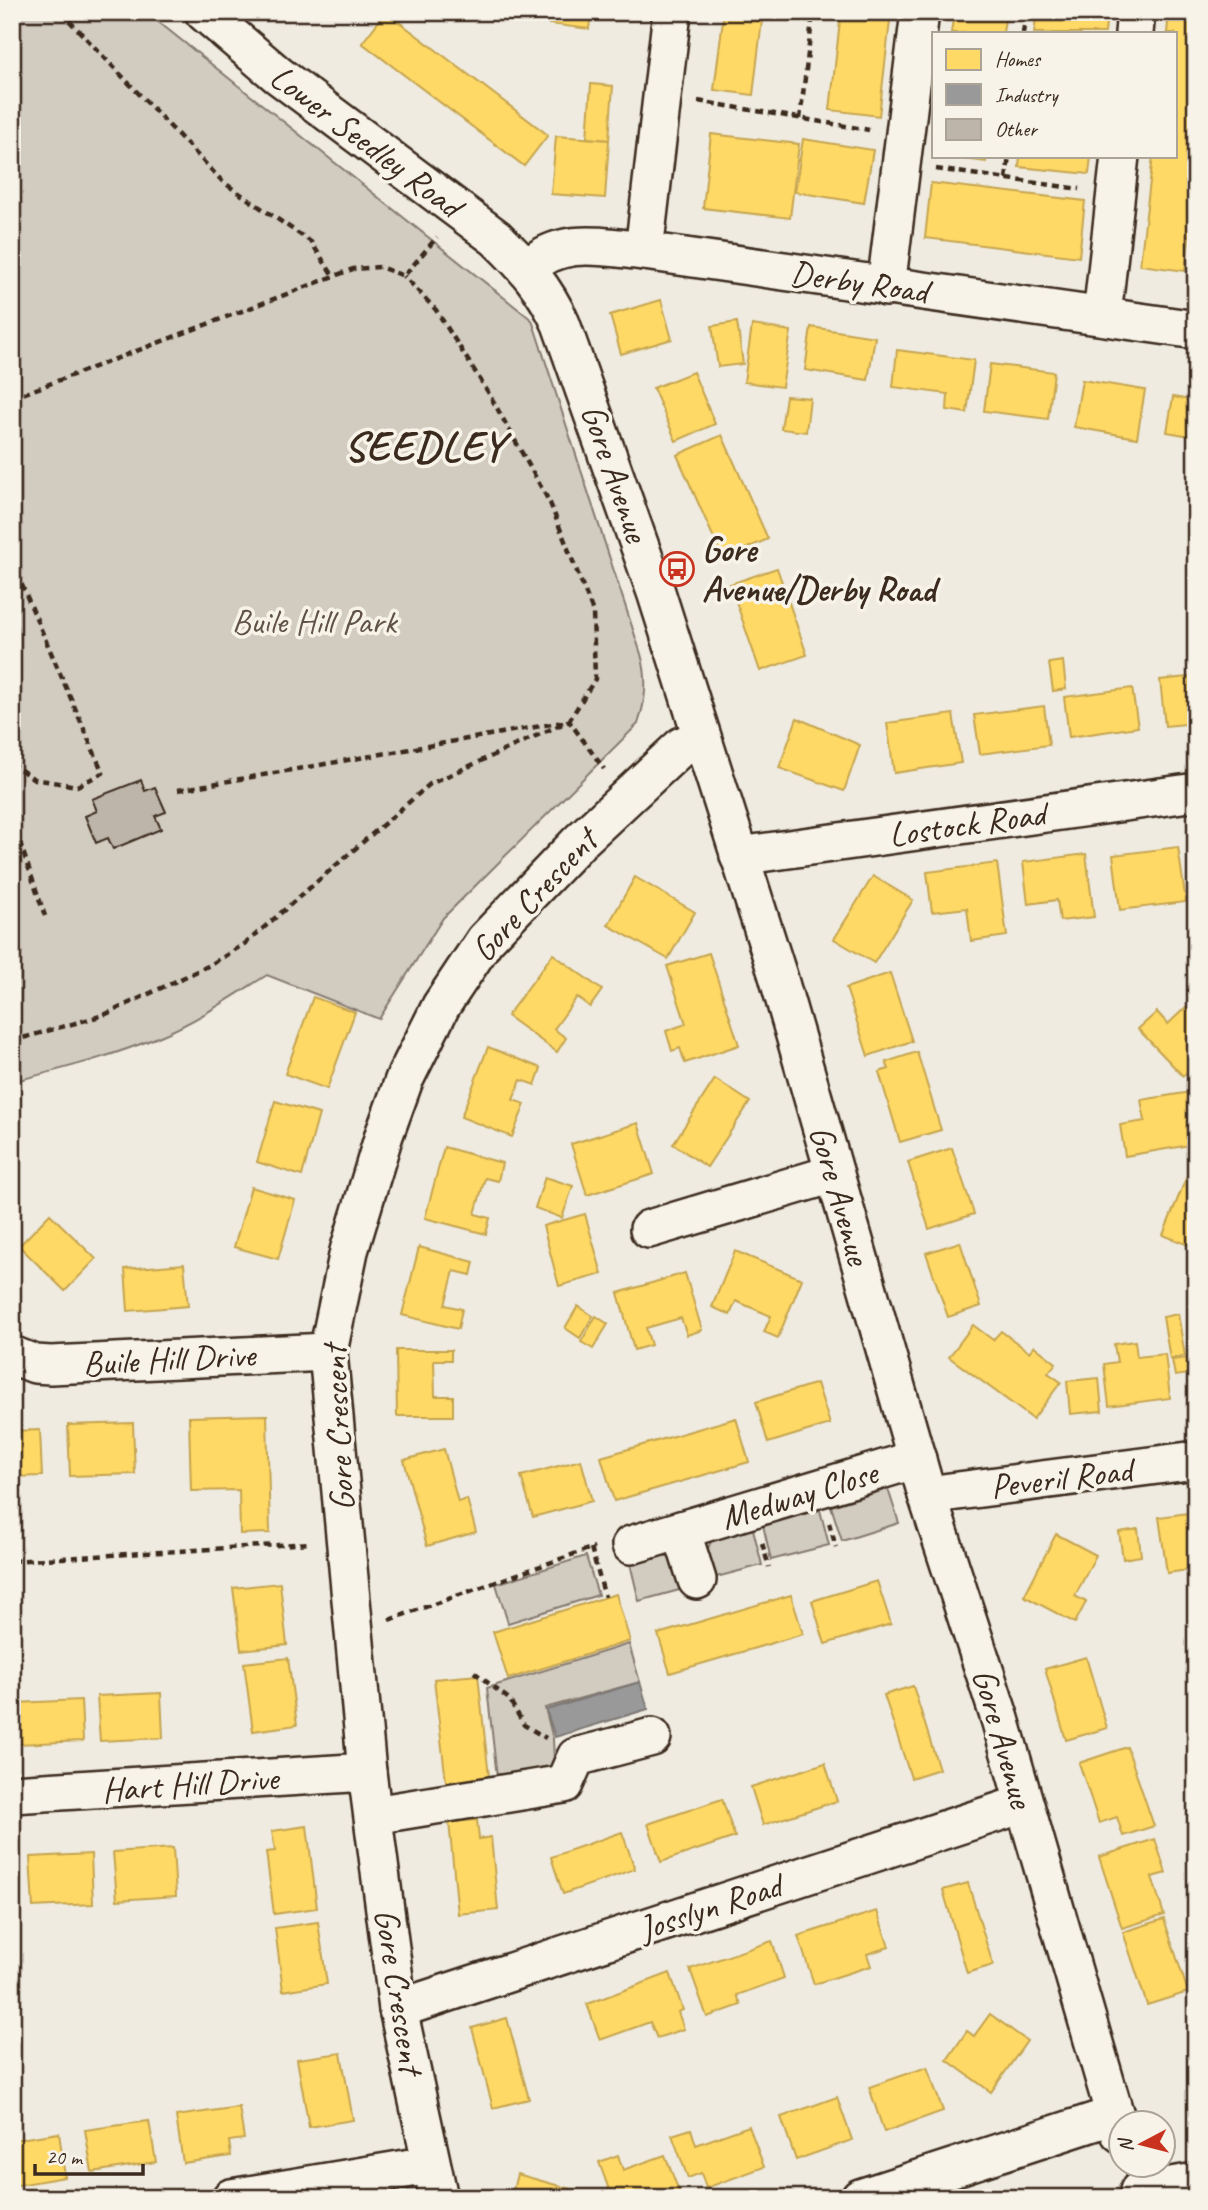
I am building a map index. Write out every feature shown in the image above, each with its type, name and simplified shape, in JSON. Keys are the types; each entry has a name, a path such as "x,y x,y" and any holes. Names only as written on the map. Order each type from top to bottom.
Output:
{"street":[{"name":"Lower Seedley Road","path":"204,12 278,75 496,238 528,268"},
{"path":"644,251 672,12"},
{"path":"887,287 920,12"},
{"path":"1134,32 1136,12"},
{"path":"1102,316 1120,158"},
{"name":"Derby Road","path":"528,268 542,255 564,247 644,251 1196,330"},
{"name":"Gore Avenue","path":"528,268 548,294 561,324 652,579 778,976 927,1495 1000,1719 1113,2108"},
{"name":"Gore Crescent","path":"435,2181 398,2009 367,1772 343,1541 328,1352 349,1251 384,1135 404,1080 441,1006 485,940 542,880 682,746 702,738"},
{"name":"Lostock Road","path":"739,856 1196,792"},
{"path":"649,1229 833,1174"},
{"name":"Buile Hill Drive","path":"12,1354 35,1364 51,1365 328,1352"},
{"name":"Medway Close","path":"631,1545 917,1459"},
{"name":"Peveril Road","path":"927,1495 1196,1460"},
{"name":"Medway Close","path":"681,1530 697,1580"},
{"path":"374,1815 564,1784 576,1757 652,1737"},
{"name":"Hart Hill Drive","path":"12,1794 367,1772"},
{"name":"Josslyn Road","path":"398,2009 1023,1804"},
{"path":"860,2198 1106,2127"},
{"path":"231,2198 435,2181"},
{"path":"1137,2185 1196,2182"}],"path":[{"path":"61,12 223,182 311,242 334,277"},
{"path":"800,119 814,12"},
{"path":"1023,32 1026,12"},
{"path":"663,94 905,135"},
{"path":"1006,179 1009,158"},
{"path":"936,169 1084,189"},
{"path":"404,276 433,241"},
{"path":"12,398 353,269 380,267 404,276 436,310 488,392 550,503 593,612 595,679 569,721 430,784 246,943 209,965 104,1015 12,1041"},
{"path":"12,562 103,773 77,786 34,779 12,764"},
{"path":"569,721 600,764"},
{"path":"178,790 569,721"},
{"path":"12,820 45,916"},
{"path":"354,1631 625,1537 631,1545"},
{"path":"12,1561 343,1541"},
{"path":"591,1548 606,1597"},
{"path":"474,1672 509,1699 524,1724 576,1757"}],"green space":[{"name":"Buile Hill Park","path":"12,12 146,12 532,320 641,654 645,681 643,706 638,724 443,918 379,1019 267,975 200,1016 158,1037 104,1057 12,1082"},
{"path":"888,1489 899,1523 842,1541 831,1506"},
{"path":"820,1510 829,1545 771,1560 763,1525"},
{"path":"753,1529 762,1565 709,1579 706,1553 712,1539"},
{"path":"659,1552 674,1561 683,1589 639,1601 629,1559"},
{"path":"586,1556 598,1595 508,1623 496,1584"},
{"path":"629,1644 640,1682 545,1708 553,1739 555,1782 499,1795 487,1688"}],"building: Homes":[{"path":"386,12 548,135 524,166 362,43"},
{"path":"551,12 591,12 589,29 549,24"},
{"path":"724,12 763,12 753,95 714,90"},
{"path":"841,12 891,12 879,116 830,110"},
{"path":"954,12 1006,12 1003,32 951,32"},
{"path":"1037,12 1107,12 1105,32 1034,32"},
{"path":"1169,12 1196,12 1196,181 1185,271 1140,265 1153,158 1176,158 1176,32 1167,32"},
{"path":"591,84 613,86 609,140 587,138"},
{"path":"711,134 799,144 790,218 703,208"},
{"path":"556,136 609,140 605,198 551,194"},
{"path":"803,139 873,150 864,203 795,192"},
{"path":"956,158 987,158 986,162"},
{"path":"1020,158 1091,158 1089,174 1019,167"},
{"path":"931,183 1085,201 1079,257 925,238"},
{"path":"661,300 672,339 621,354 610,315"},
{"path":"737,322 743,364 718,367 712,326"},
{"path":"752,325 791,331 782,387 744,382"},
{"path":"811,327 875,337 868,380 805,370"},
{"path":"897,350 974,360 967,413 947,410 948,394 893,387"},
{"path":"990,364 1054,372 1048,419 984,411"},
{"path":"693,372 715,424 676,441 653,388"},
{"path":"1082,380 1145,390 1137,438 1074,427"},
{"path":"786,396 810,398 806,432 781,429"},
{"path":"1173,397 1196,401 1196,437 1167,432"},
{"path":"722,435 768,539 723,559 677,455"},
{"path":"777,568 807,655 760,671 730,584"},
{"path":"1063,661 1066,689 1053,691 1049,663"},
{"path":"1196,676 1196,723 1165,726 1160,680"},
{"path":"1132,688 1138,727 1069,737 1064,697"},
{"path":"1044,706 1049,745 980,754 974,715"},
{"path":"953,714 961,763 894,773 887,723"},
{"path":"797,718 860,745 844,791 779,768"},
{"path":"1178,847 1186,902 1120,910 1113,855"},
{"path":"1086,854 1094,917 1060,921 1057,900 1028,904 1023,862"},
{"path":"997,863 1007,936 971,941 967,908 932,912 927,872"},
{"path":"873,876 913,900 874,963 834,939"},
{"path":"635,877 695,912 668,959 608,925"},
{"path":"709,953 739,1045 685,1063 680,1048 672,1051 666,1031 686,1024 667,966"},
{"path":"553,954 602,990 590,1007 577,997 554,1029 566,1038 557,1052 507,1016"},
{"path":"890,973 912,1041 868,1056 846,988"},
{"path":"313,997 355,1012 327,1089 285,1074"},
{"path":"1186,1007 1196,1017 1196,1064 1183,1076 1138,1029 1157,1012 1168,1024"},
{"path":"488,1047 541,1068 535,1085 521,1080 513,1100 525,1104 512,1137 461,1117"},
{"path":"917,1052 941,1130 900,1142 879,1072 889,1069 886,1062"},
{"path":"715,1079 750,1102 707,1167 673,1144"},
{"path":"1191,1092 1196,1144 1125,1156 1120,1125 1145,1121 1141,1100"},
{"path":"275,1101 319,1114 302,1176 257,1162"},
{"path":"638,1123 654,1174 587,1195 571,1144"},
{"path":"444,1147 502,1163 498,1181 485,1178 475,1214 490,1218 486,1234 425,1218"},
{"path":"952,1148 974,1214 929,1229 908,1162"},
{"path":"1193,1161 1196,1162 1196,1248 1163,1235"},
{"path":"545,1177 573,1186 562,1218 535,1208"},
{"path":"251,1187 295,1200 278,1259 234,1247"},
{"path":"50,1214 96,1259 65,1291 19,1246"},
{"path":"585,1214 602,1274 559,1286 543,1226"},
{"path":"960,1242 981,1306 948,1317 926,1253"},
{"path":"419,1247 474,1262 471,1275 454,1271 445,1305 462,1309 458,1329 402,1315"},
{"path":"735,1251 802,1279 778,1338 764,1332 771,1316 736,1301 730,1315 712,1307"},
{"path":"184,1264 188,1306 128,1311 125,1269"},
{"path":"685,1273 702,1330 687,1335 681,1318 646,1328 651,1345 634,1350 618,1293"},
{"path":"578,1306 593,1316 580,1338 565,1328"},
{"path":"1178,1314 1185,1356 1170,1359 1163,1317"},
{"path":"596,1316 608,1324 593,1349 581,1342"},
{"path":"973,1325 993,1340 1001,1331 1029,1352 1034,1346 1056,1363 1048,1373 1061,1382 1033,1419 949,1357"},
{"path":"1135,1341 1137,1357 1165,1354 1170,1398 1109,1406 1104,1364 1117,1362 1114,1344"},
{"path":"396,1350 451,1350 451,1360 434,1360 435,1396 453,1396 453,1416 397,1416"},
{"path":"1188,1358 1190,1374 1175,1376 1172,1360"},
{"path":"1099,1378 1102,1411 1070,1414 1067,1381"},
{"path":"817,1383 830,1424 768,1443 756,1402"},
{"path":"267,1415 270,1533 240,1534 239,1490 191,1491 189,1417"},
{"path":"736,1418 749,1462 614,1501 601,1457"},
{"path":"133,1423 135,1474 70,1476 68,1425"},
{"path":"40,1430 42,1476 12,1477 12,1431"},
{"path":"444,1449 458,1502 467,1499 476,1532 427,1546 404,1460"},
{"path":"581,1460 592,1501 533,1517 521,1476"},
{"path":"1196,1512 1196,1548 1192,1549 1195,1569 1167,1573 1159,1517"},
{"path":"1138,1529 1141,1556 1123,1559 1119,1532"},
{"path":"1056,1534 1096,1555 1075,1596 1086,1602 1075,1623 1024,1596"},
{"path":"877,1581 891,1624 825,1644 812,1601"},
{"path":"280,1583 287,1645 241,1650 233,1588"},
{"path":"616,1594 630,1641 508,1679 493,1632"},
{"path":"791,1595 803,1634 670,1673 658,1634"},
{"path":"1086,1657 1107,1728 1066,1740 1045,1669"},
{"path":"288,1658 297,1725 253,1731 244,1663"},
{"path":"478,1675 489,1777 446,1782 434,1679"},
{"path":"913,1686 939,1769 911,1778 884,1695"},
{"path":"161,1693 163,1738 100,1741 97,1696"},
{"path":"81,1700 83,1741 18,1744 16,1703"},
{"path":"1127,1747 1154,1826 1123,1836 1117,1817 1099,1823 1079,1763"},
{"path":"825,1763 837,1801 763,1825 751,1787"},
{"path":"722,1799 735,1837 661,1862 648,1824"},
{"path":"477,1820 479,1839 491,1837 498,1910 458,1914 449,1822"},
{"path":"307,1826 317,1908 274,1914 266,1852 275,1851 272,1831"},
{"path":"622,1832 635,1869 563,1894 551,1857"},
{"path":"1155,1839 1166,1873 1152,1877 1164,1915 1122,1928 1099,1857"},
{"path":"173,1848 176,1896 117,1900 113,1852"},
{"path":"91,1854 93,1904 33,1907 30,1857"},
{"path":"968,1883 993,1965 967,1973 943,1890"},
{"path":"12,1908 20,1917 12,1924"},
{"path":"877,1911 889,1947 867,1954 871,1966 814,1984 798,1936"},
{"path":"1164,1919 1188,1992 1147,2005 1123,1932"},
{"path":"318,1922 327,1984 283,1991 275,1928"},
{"path":"772,1941 784,1978 737,1995 741,2005 707,2017 690,1969"},
{"path":"670,1973 683,2010 678,2012 684,2029 657,2038 650,2022 600,2040 587,2004"},
{"path":"990,2014 1027,2041 991,2092 947,2060 967,2031 974,2036"},
{"path":"507,2018 529,2099 493,2108 472,2028"},
{"path":"341,2053 353,2120 309,2127 297,2059"},
{"path":"927,2067 943,2111 884,2132 869,2087"},
{"path":"837,2097 852,2140 796,2160 781,2117"},
{"path":"239,2107 244,2139 229,2141 231,2156 183,2163 176,2116"},
{"path":"149,2121 156,2162 92,2172 85,2130"},
{"path":"749,2126 764,2167 706,2188 701,2173 688,2178 672,2135 691,2129 696,2145"},
{"path":"59,2133 65,2177 12,2186 12,2140"},
{"path":"618,2155 623,2170 665,2155 680,2194 670,2198 612,2198 599,2162"},
{"path":"517,2174 595,2196 511,2198"}],"building: Industry":[{"path":"640,1682 648,1709 555,1737 546,1710"}],"building: Other":[{"path":"141,780 145,791 155,787 166,812 155,816 161,829 113,849 108,838 96,843 85,816 97,811 92,799"}],"place":[{"name":"Gore Avenue/Derby Road","path":"677,569"}],"district":[{"name":"SEEDLEY","path":"425,446"}]}
